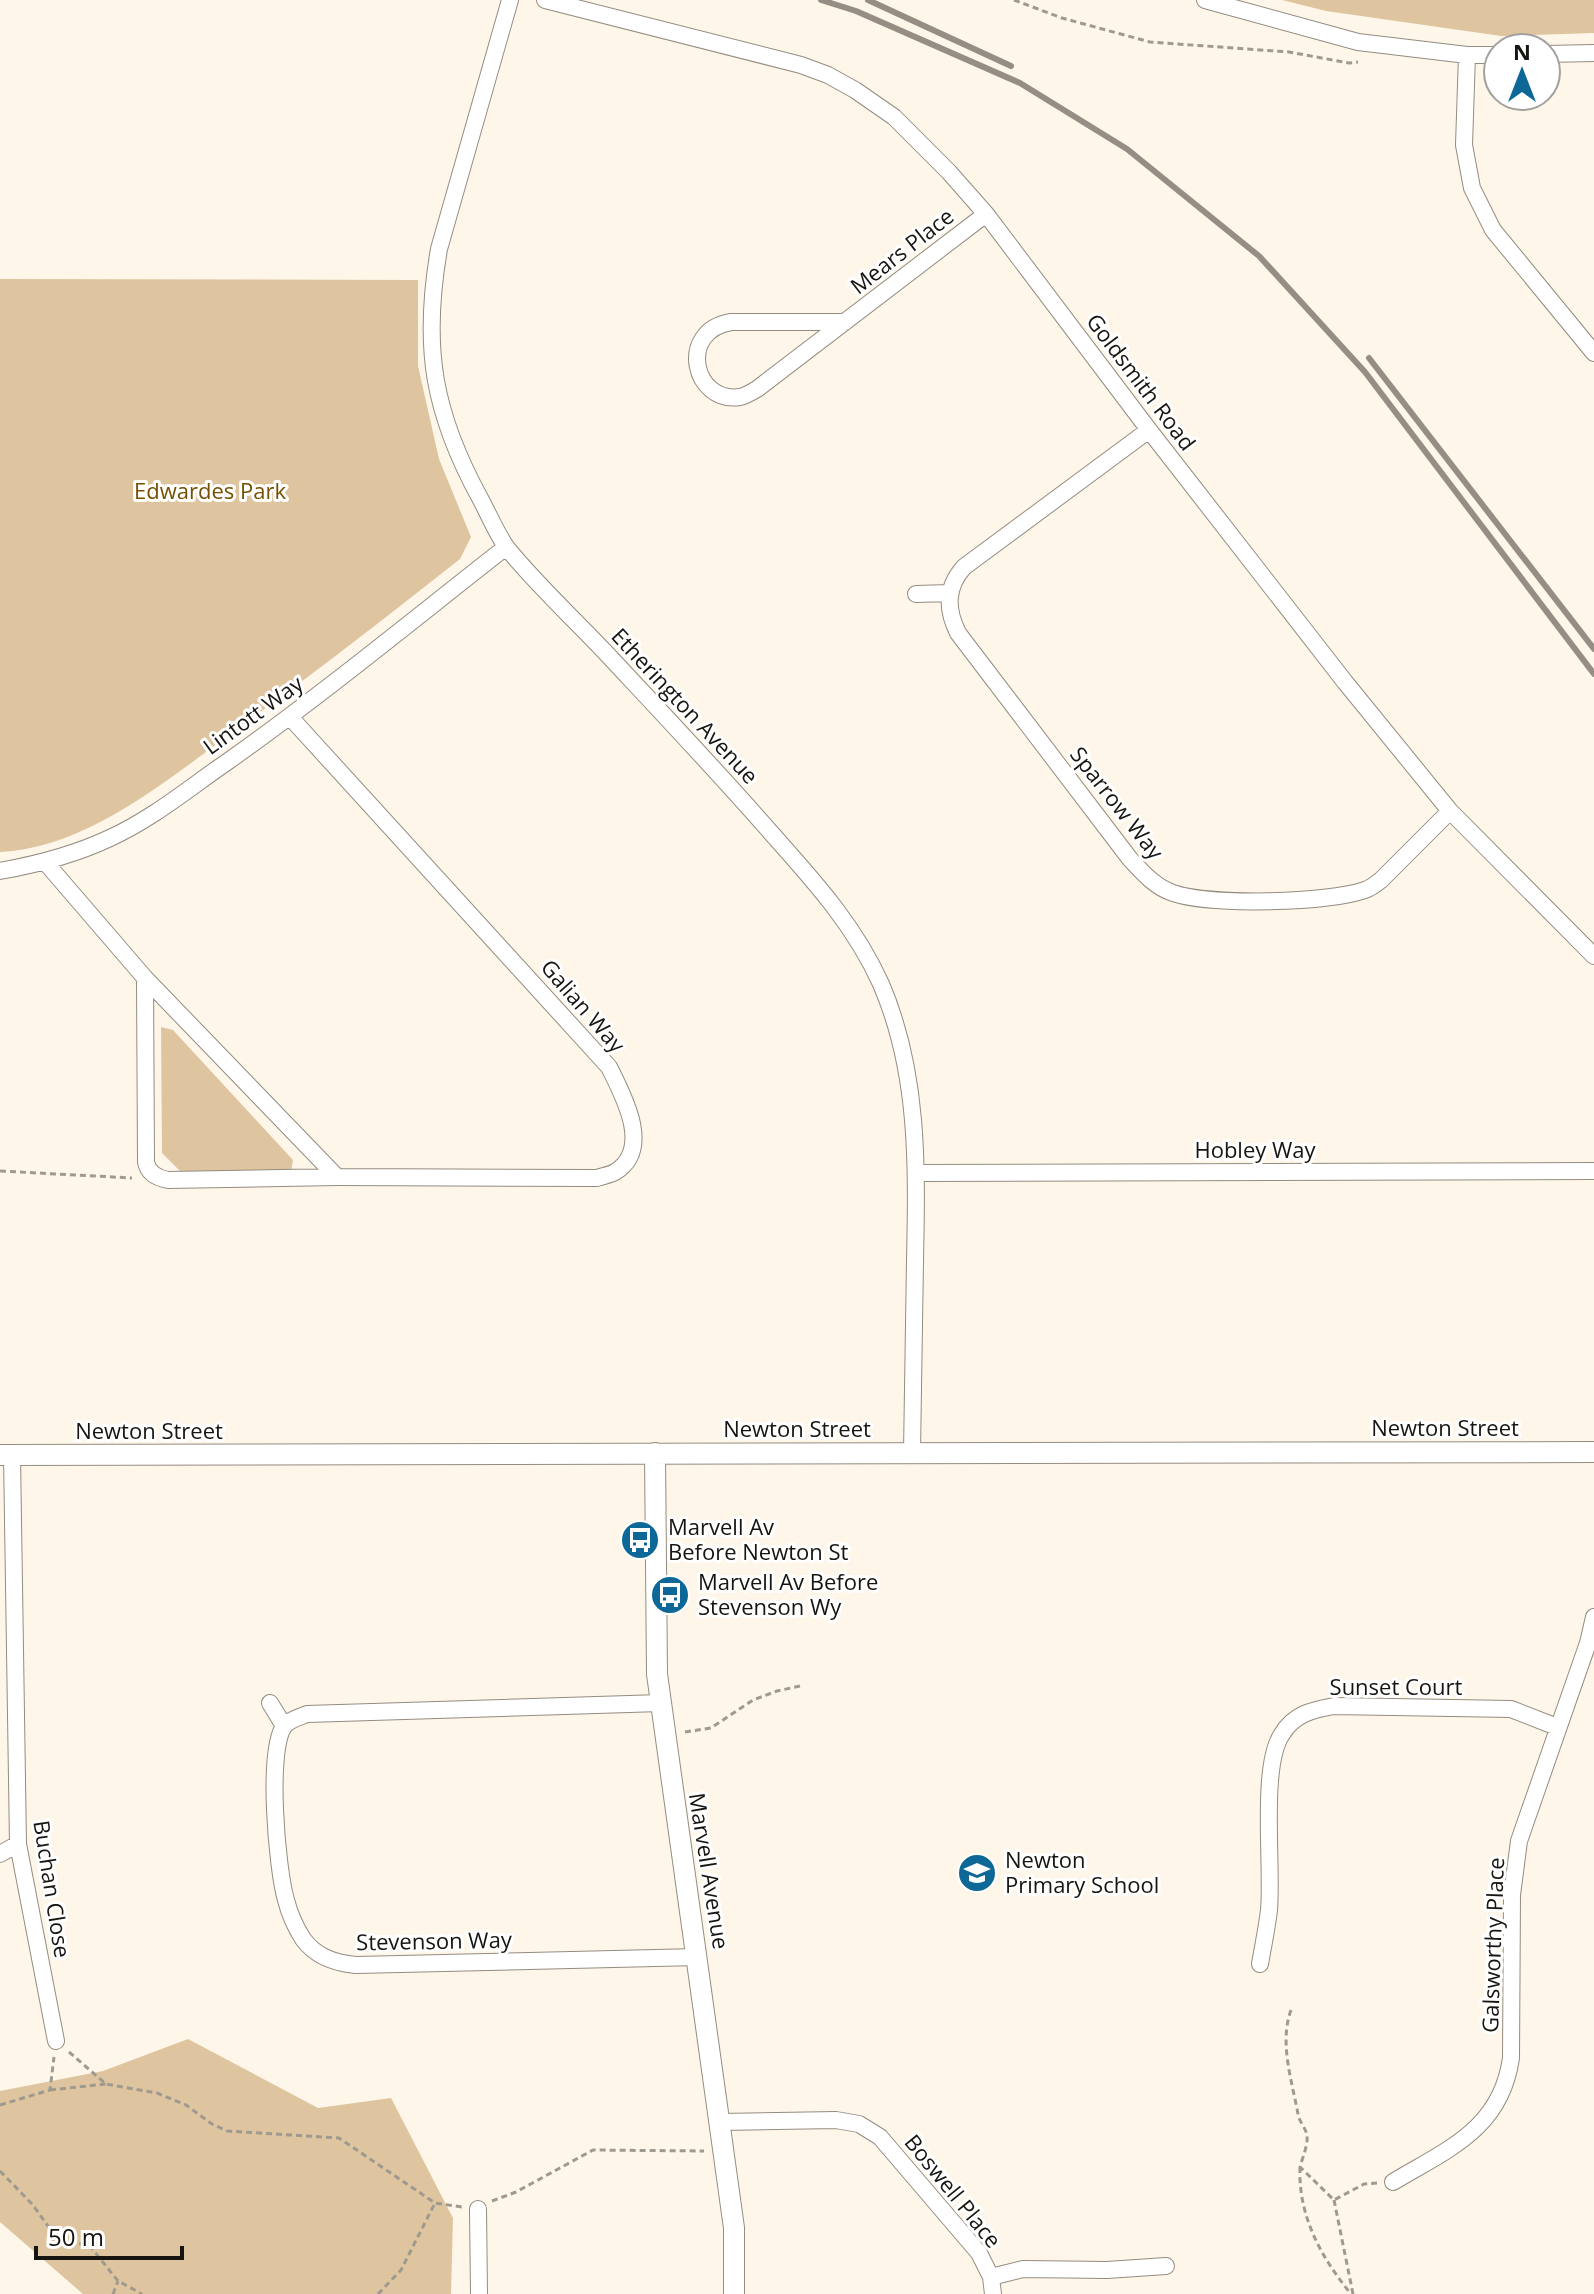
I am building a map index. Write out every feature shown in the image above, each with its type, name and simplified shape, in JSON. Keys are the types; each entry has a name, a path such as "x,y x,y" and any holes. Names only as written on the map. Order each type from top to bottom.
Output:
{"street":[{"name":"Etherington Avenue","path":"510,0 439,249 429,319 432,360 449,434 464,470 506,547 738,794 835,905 880,983 897,1028 908,1071 914,1118 912,1453"},
{"name":"Goldsmith Road","path":"545,0 740,47 828,75 894,117 986,214 1149,430 1345,682 1450,811 1594,956"},
{"path":"1205,0 1358,42 1482,55"},
{"path":"1562,54 1594,53"},
{"path":"1467,55 1464,145 1472,188 1493,230 1594,353"},
{"name":"Mears Place","path":"845,322 717,324 701,339 697,352 701,378 712,390 725,396 741,397 757,389 845,322 986,214"},
{"path":"916,594 950,593 954,578 964,567 1149,430"},
{"name":"Lintott Way","path":"0,871 46,863 113,837 155,813 290,717 506,547"},
{"name":"Sparrow Way","path":"950,593 952,620 958,633 1130,859 1151,882 1172,893 1208,899 1293,899 1331,897 1368,889 1381,880 1450,811"},
{"name":"Galian Way","path":"152,1173 168,1180 597,1178 615,1172 633,1152 634,1139 621,1090 609,1067 290,717"},
{"path":"46,863 145,978 337,1177"},
{"path":"145,978 146,1162 152,1173"},
{"name":"Hobley Way","path":"916,1173 1594,1171"},
{"name":"Newton Street","path":"6,1455 1594,1452"},
{"name":"Marvell Avenue","path":"655,1453 655,1638 661,1703 734,2228 734,2294"},
{"name":"Buchan Close","path":"6,1455 18,1844 56,2041"},
{"name":"Galsworthy Place","path":"1393,2182 1472,2134 1495,2109 1509,2078 1514,1869 1519,1841 1588,1643 1594,1617"},
{"path":"270,1703 284,1726 307,1714 661,1703"},
{"name":"Sunset Court","path":"1260,1964 1269,1909 1271,1758 1281,1735 1294,1719 1311,1710 1334,1706 1511,1709 1557,1727"},
{"name":"Stevenson Way","path":"284,1726 275,1761 281,1880 301,1936 321,1956 337,1963 356,1965 698,1957"},
{"path":"0,1854 18,1844"},
{"name":"Boswell Place","path":"720,2122 836,2120 859,2124 880,2137 979,2253 991,2277 993,2294"},
{"path":"478,2209 479,2294"},
{"path":"991,2277 1023,2269 1107,2270 1166,2266"}],"path":[{"path":"1014,0 1062,18 1163,44 1289,52 1349,63 1362,59 1374,44"},
{"path":"0,1171 139,1179 152,1173"},
{"path":"681,1733 711,1728 753,1700 800,1686"},
{"path":"1291,2010 1287,2020 1290,2082 1307,2137 1300,2167 1299,2191 1314,2239 1332,2270 1352,2294"},
{"path":"56,2041 106,2084"},
{"path":"50,2090 56,2041"},
{"path":"0,2105 50,2090 106,2084 157,2093 186,2105 227,2131 304,2133 339,2138 435,2203 478,2209 593,2150 723,2149"},
{"path":"1300,2167 1334,2200 1352,2294"},
{"path":"0,2171 33,2205 50,2229 67,2241 90,2246 118,2281 142,2294"},
{"path":"1334,2200 1364,2184 1393,2182"},
{"path":"378,2294 401,2270 435,2203"},
{"path":"113,2294 118,2281"}],"green space":[{"path":"1282,0 1594,0 1594,33 1482,33 1326,11"},
{"name":"Edwardes Park","path":"0,279 418,280 418,366 439,459 471,537 460,559 158,787 97,824 66,838 0,852"},
{"path":"161,1027 173,1030 293,1160 291,1172 180,1171 162,1153"},
{"path":"188,2039 318,2108 391,2098 453,2218 451,2294 83,2294 0,2222 0,2091 103,2071"}],"railway":[{"path":"821,0 856,11 1020,83 1127,149 1259,256 1365,372 1594,674"},
{"path":"868,0 1011,66"},
{"path":"1369,358 1594,649"}],"place":[{"name":"Marvell Av Before Newton St","path":"640,1540"},
{"name":"Marvell Av Before Stevenson Wy","path":"670,1595"},
{"name":"Newton Primary School","path":"977,1873"}]}
